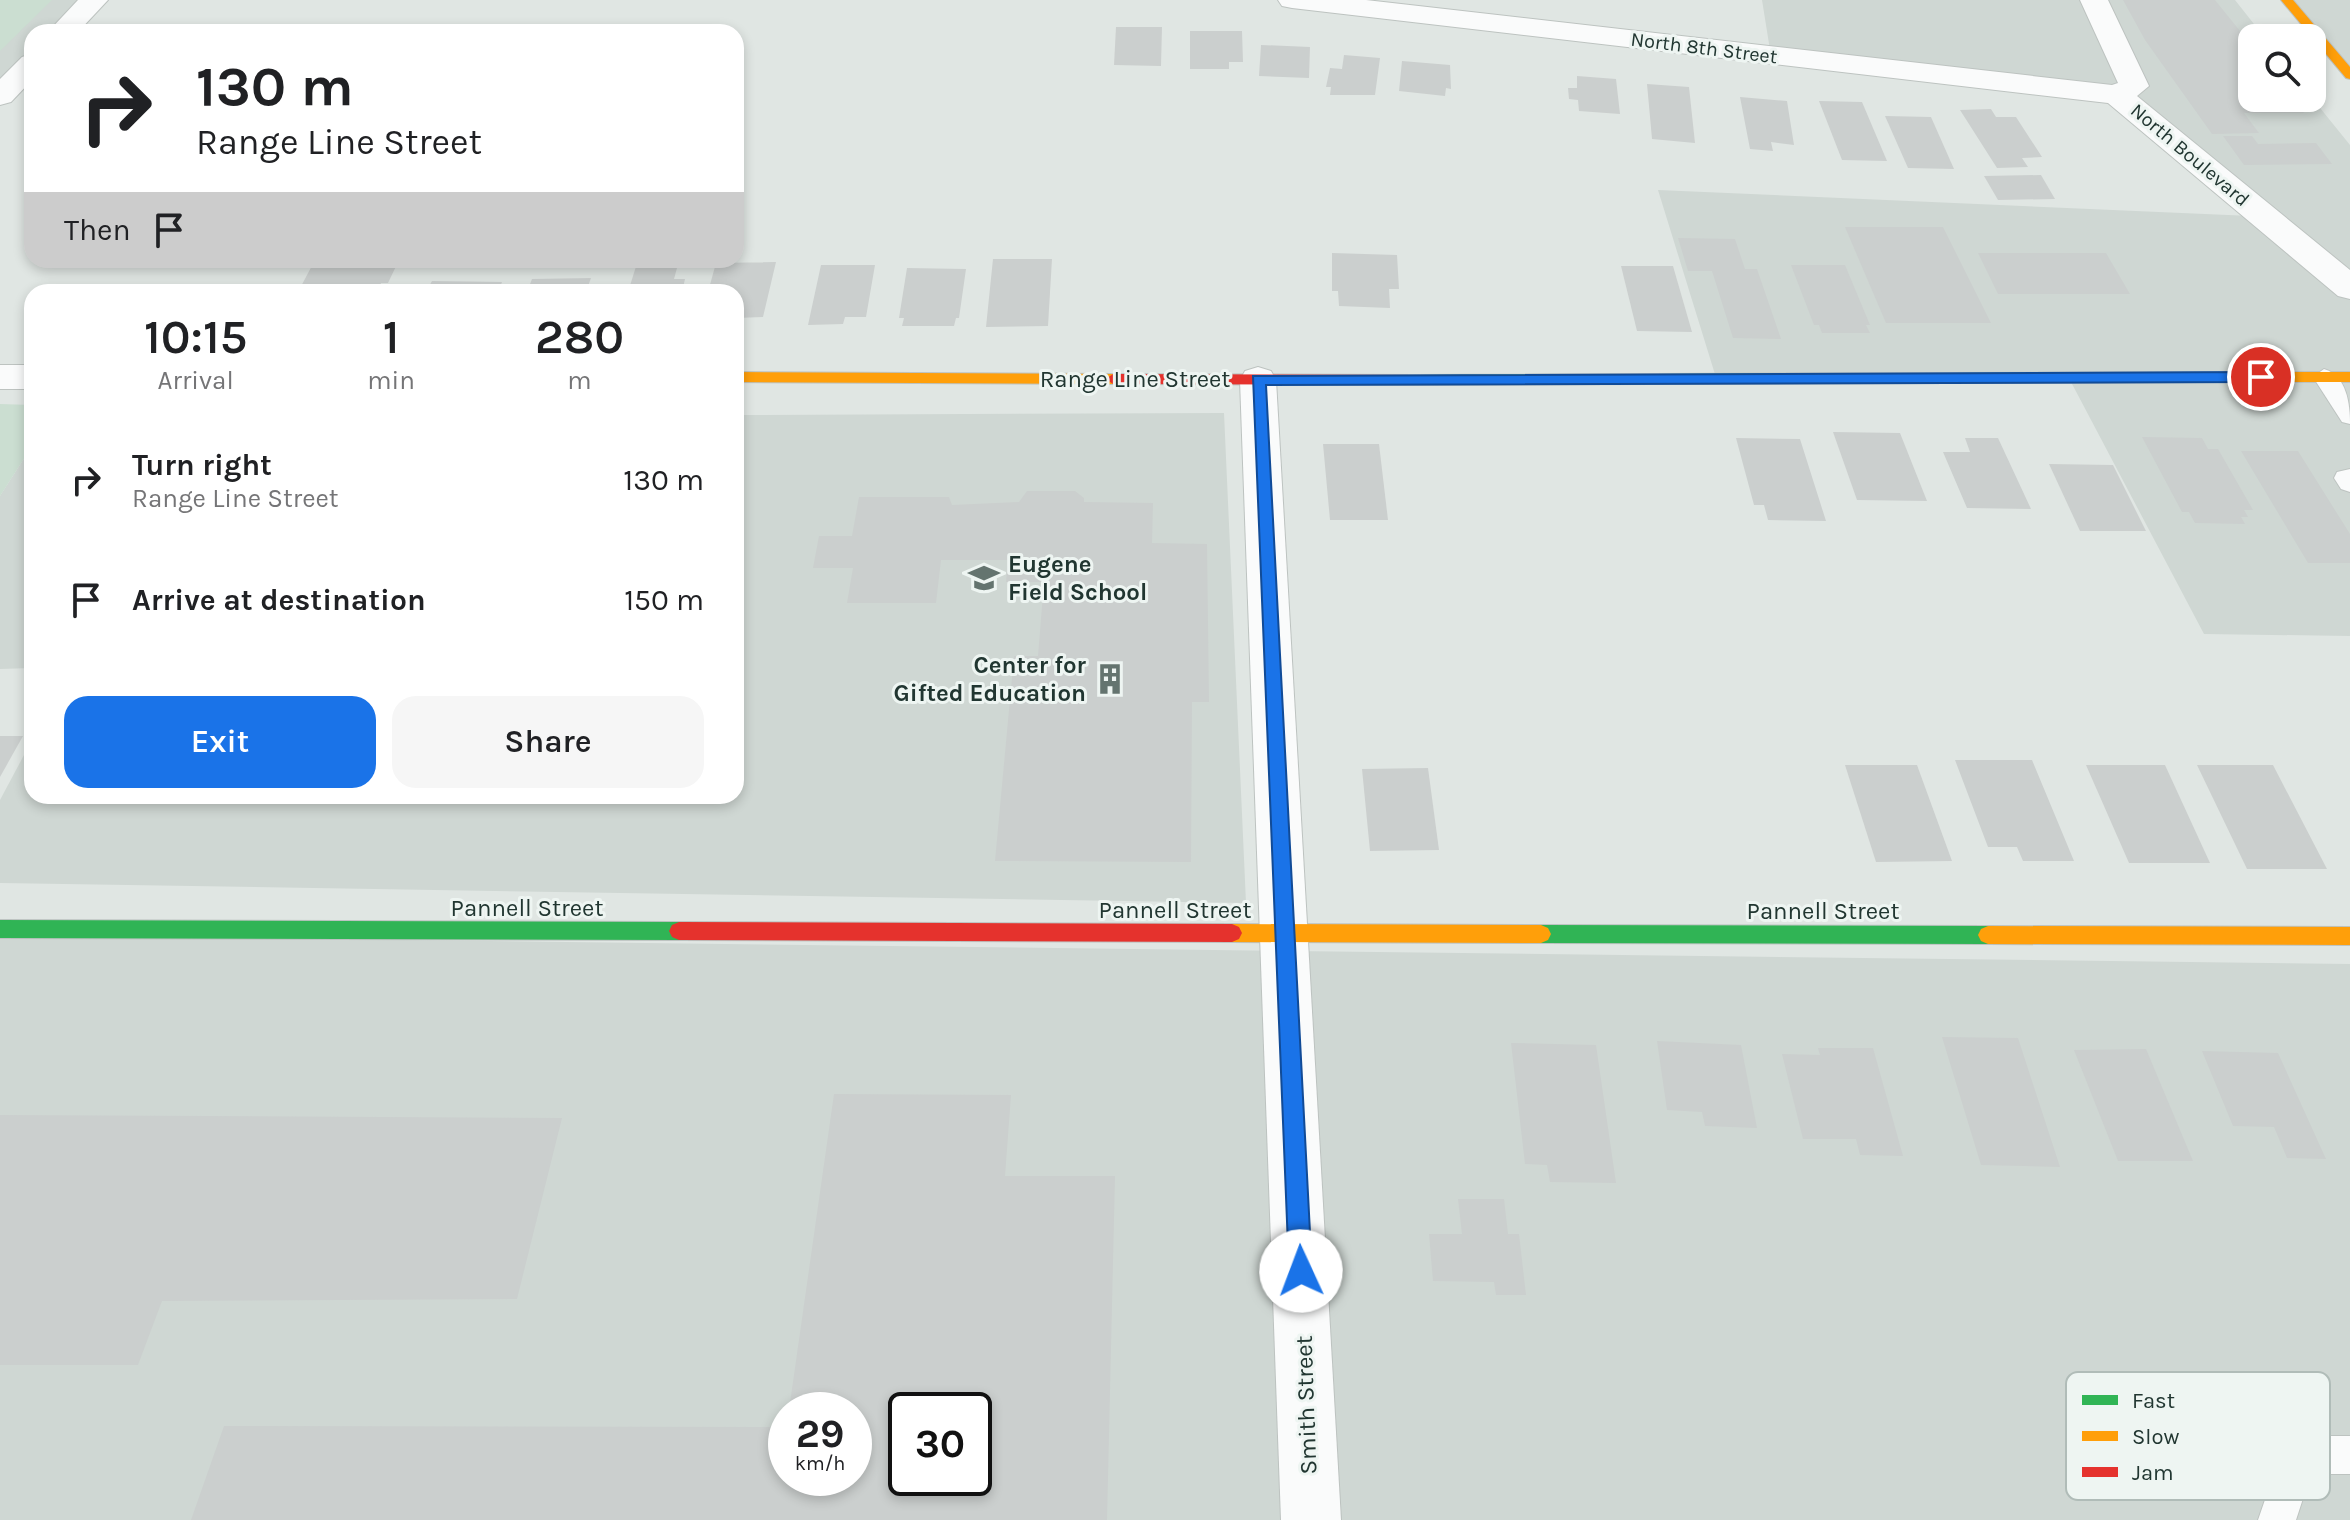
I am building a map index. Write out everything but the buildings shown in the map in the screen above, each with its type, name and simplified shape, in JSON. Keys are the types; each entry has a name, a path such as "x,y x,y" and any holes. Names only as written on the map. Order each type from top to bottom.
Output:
{"street":[{"path":"70,24 94,0"},
{"name":"North 8th Street","path":"1292,0 2117,95"},
{"name":"North Boulevard","path":"2094,0 2134,86 2117,95 2350,288"},
{"path":"2287,0 2350,75"},
{"path":"0,96 24,71"},
{"path":"0,377 24,377"},
{"name":"Range Line Street","path":"744,377 1258,380 2350,377"},
{"name":"Smith Street","path":"1258,380 1311,1520"},
{"name":"Pannell Street","path":"0,929 2350,936"}],"lane":[{"path":"2324,377 2350,416"},
{"path":"2277,1520 2283,1500"}],"shaded area":[{"path":"0,0 94,0 70,24 24,24 24,71 0,96"},
{"path":"1762,0 2235,0 2254,24 2238,24 2238,112 2323,112 2350,145 2350,636 2204,634 2071,382 1718,384 1658,190 2251,216 2116,96 1770,50"},
{"path":"2291,0 2350,0 2350,71 2326,42 2326,24 2311,24"},
{"name":"Eugene Field School","path":"1224,413 1246,903 0,883 0,800 24,755 24,804 744,804 744,415"},
{"path":"24,458 24,668 0,669 0,496"},
{"path":"0,935 2350,964 2350,1520 0,1520"}],"green space":[{"path":"0,0 52,0 24,24 0,51"},
{"path":"0,404 24,405 24,458 0,496"}],"traffic: fast":[{"path":"1415,380 2202,377"},
{"path":"0,929 679,931"},
{"path":"1541,934 1988,935"}],"traffic: slow":[{"path":"2287,0 2350,75"},
{"path":"744,377 1113,379"},
{"path":"2202,377 2350,377"},
{"path":"1232,933 1541,934"},
{"path":"1988,935 2350,936"}],"traffic: jam":[{"path":"1113,379 1415,380"},
{"path":"679,931 1232,933"}],"place":[{"name":"Eugene Field School","path":"984,578"},
{"name":"Center for Gifted Education","path":"1110,679"}],"route":[{"path":"1301,1271 1258,380 2261,377"}]}
